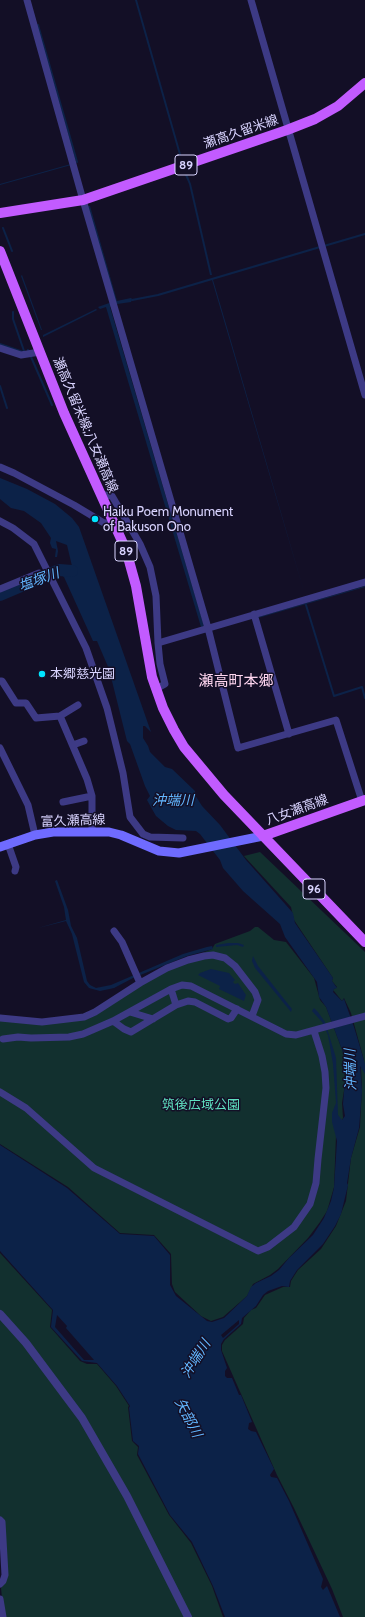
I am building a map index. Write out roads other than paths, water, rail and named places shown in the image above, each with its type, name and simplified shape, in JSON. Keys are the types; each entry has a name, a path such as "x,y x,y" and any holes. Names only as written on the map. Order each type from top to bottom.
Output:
{"main road":[{"name":"瀬高久留米線","path":"0,213 83,200 287,130 315,119 338,106 364,87"},
{"name":"瀬高久留米線;八女瀬高線","path":"0,251 67,419 126,550 136,586 152,677 163,708 184,747 224,794 263,836"},
{"name":"八女瀬高線","path":"364,800 263,836 365,942"},
{"name":"富久瀬高線","path":"4,846 35,835 62,832 92,832 115,834 160,851 179,853 263,836"}],"street":[{"path":"27,0 83,200 208,628 238,748 336,720 364,800"},
{"path":"251,0 287,130 365,395"},
{"path":"0,348 21,355 40,352"},
{"path":"0,467 14,472 104,523 114,523"},
{"path":"100,494 112,496 140,544 150,567 156,596 160,664 166,684 156,689"},
{"path":"0,521 34,544 86,648 107,708 123,773 130,817 143,834 150,837 183,838"},
{"path":"0,589 38,573"},
{"path":"158,643 365,582"},
{"path":"254,614 289,734"},
{"path":"0,681 2,681 16,703 26,703 36,718 60,716 78,705"},
{"path":"60,716 87,779 92,796 92,832"},
{"path":"73,745 84,741"},
{"path":"0,748 28,805 35,835"},
{"path":"63,802 92,796"},
{"path":"137,827 145,845"},
{"path":"4,846 16,866 15,871"},
{"path":"114,931 122,942 140,983"},
{"path":"0,1018 42,1022 84,1017 95,1012 140,983 167,968 204,956 212,955 225,958 234,966 255,992 258,1000 252,1016"},
{"path":"3,1039 18,1036 31,1038 69,1037 83,1034 113,1021 171,989 182,985 191,986 286,1034 296,1036 365,1016"},
{"path":"171,989 176,1005"},
{"path":"113,1021 131,1032 176,1005 188,1001 195,1002 228,1019 232,1018 237,1009"},
{"path":"130,1012 153,1019"},
{"path":"0,1092 26,1108 94,1168 258,1252 268,1247 294,1227 310,1204 316,1182 326,1088 322,1056 314,1031"},
{"path":"0,1314 26,1343 82,1418 127,1496 188,1617"},
{"path":"0,1520 2,1522 5,1575 0,1584"},
{"path":"0,1599 3,1617"}],"water":[{"path":"135,0 137,0 182,158 180,158"},
{"path":"71,165 0,185 0,184"},
{"path":"187,174 191,184 212,275 210,275 189,184 185,175"},
{"path":"88,206 90,206 117,301 132,299 131,302 117,304 110,307 204,626 201,627 106,307 100,309 98,307 115,301"},
{"path":"22,275 42,330 21,276"},
{"path":"212,280 213,280 305,595"},
{"path":"96,309 97,310 43,337 43,335"},
{"path":"0,478 27,489 55,504 72,518 79,527 151,732 143,726 143,738 150,752 165,767 172,769 195,791 195,795 202,806 220,825 246,860 293,913 295,923 333,978 332,981 337,988 334,989 333,992 342,1001 344,999 354,1027 365,1064 365,1074 360,1066 362,1091 359,1128 351,1158 347,1183 348,1185 341,1214 323,1244 297,1270 290,1281 289,1287 282,1286 268,1291 263,1295 256,1306 242,1318 241,1324 224,1339 221,1344 221,1350 227,1368 225,1371 225,1376 227,1378 232,1378 252,1422 249,1423 248,1429 256,1432 274,1469 270,1475 271,1477 277,1478 289,1501 323,1579 321,1587 323,1590 327,1586 340,1617 225,1617 213,1586 192,1542 170,1515 138,1454 139,1446 133,1441 130,1406 117,1386 97,1363 82,1361 51,1327 53,1310 0,1251 0,1145 67,1188 120,1234 154,1236 170,1255 170,1285 176,1296 207,1321 212,1322 224,1318 247,1296 251,1287 279,1270 313,1235 324,1218 331,1201 334,1188 337,1141 332,1122 332,1113 336,1103 333,1064 328,1035 322,1022 312,1011 314,1008 325,1022 336,1058 338,1115 342,1120 345,1116 343,1104 346,1069 344,1055 326,1007 319,997 317,982 285,937 280,924 243,891 223,868 220,860 200,834 196,831 176,830 168,826 156,816 147,800 150,796 130,744 127,741 109,669 97,641 93,641 64,577 58,573 56,568 67,568 72,566 67,545 56,541 58,551 57,557 55,557 56,549 52,548 50,543 51,538 41,523 24,511 11,508 0,499","holes":["57,1315 67,1326 66,1328 94,1360 84,1360 55,1327","239,1320 239,1324 223,1338 221,1335"]},
{"path":"365,587 258,618 258,617"},
{"path":"57,880 68,910 71,926 77,938 87,981 90,985 96,988 111,985 183,954 212,946 213,949 187,956 133,978 114,988 100,991 89,988 84,982 72,934 66,921 38,928 66,920 64,907 55,881"},
{"path":"238,943 244,945 243,947 237,945 216,947 216,945"},
{"path":"253,956 258,966 292,1009 291,1012 255,968 252,961"},
{"path":"211,969 229,973 235,980 233,982 235,984 238,983 246,995 244,1001 219,989 220,986 198,975"}],"waterway":[{"path":"38,25 77,162"},
{"path":"3,228 12,251"},
{"path":"324,246 365,234"},
{"path":"132,300 158,295 320,247"},
{"path":"13,312 13,319 24,351"},
{"path":"0,344 23,352"},
{"path":"28,350 52,405"},
{"path":"0,386 7,408"},
{"name":"塩塚川","path":"0,595 59,570 72,571"},
{"path":"306,605 334,696 362,687 365,698"}],"place":[{"name":"Haiku Poem Monument of Bakuson Ono","path":"95,519"},
{"name":"本郷慈光園","path":"42,674"}],"district":[{"name":"瀬高町本郷","path":"236,682"}],"water label":[{"name":"沖端川","path":"173,801"},
{"name":"沖端川","path":"351,1070"},
{"name":"沖端川","path":"196,1359"},
{"name":"矢部川","path":"188,1418"}],"park label":[{"name":"筑後広域公園","path":"201,1105"}]}
